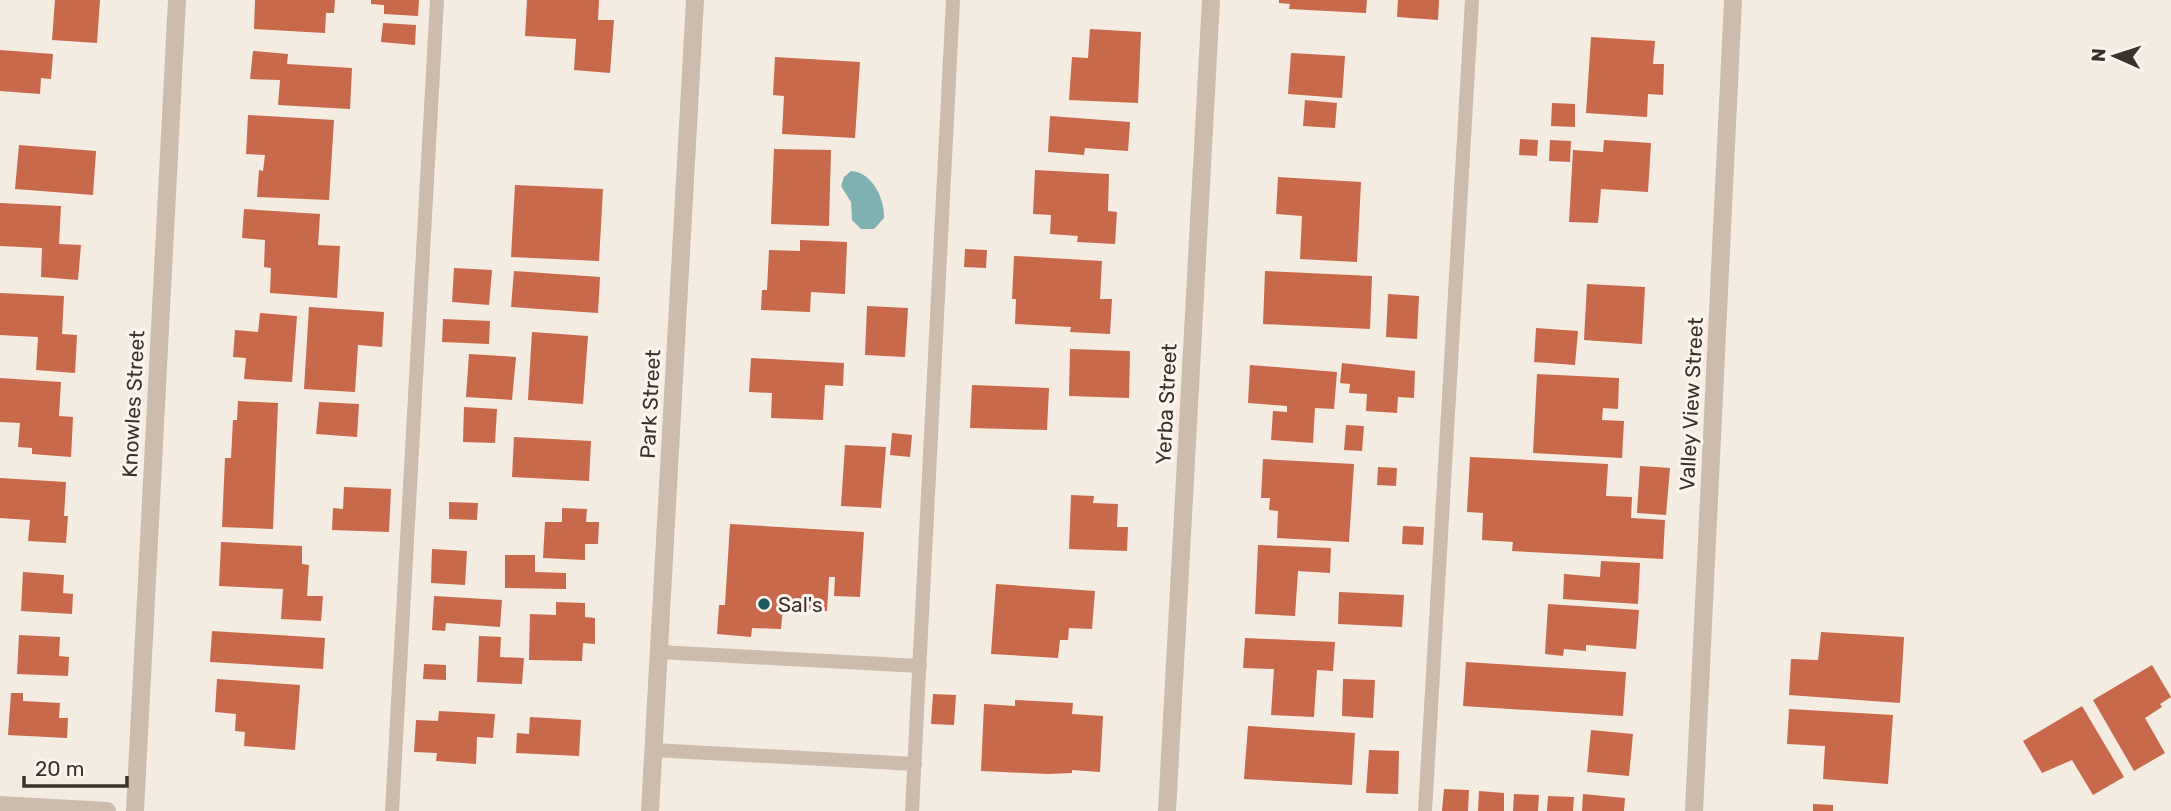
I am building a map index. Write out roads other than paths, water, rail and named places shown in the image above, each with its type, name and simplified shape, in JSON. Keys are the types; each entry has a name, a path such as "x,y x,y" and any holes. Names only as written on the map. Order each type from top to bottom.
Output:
{"street":[{"name":"Knowles Street","path":"135,811 177,0"},
{"name":"Park Street","path":"650,811 695,0"},
{"name":"Yerba Street","path":"1167,811 1211,0"},
{"name":"Valley View Street","path":"1694,811 1733,0"},
{"path":"0,805 107,811"}],"lane":[{"path":"392,811 437,0"},
{"path":"912,811 934,329 953,0"},
{"path":"1425,811 1472,0"},
{"path":"659,652 920,666"},
{"path":"653,750 915,764"}],"water":[{"path":"851,171 865,176 880,195 884,218 874,229 861,229 852,220 851,202 841,186 844,177"}],"place":[{"name":"Sal's","path":"764,604"}]}
